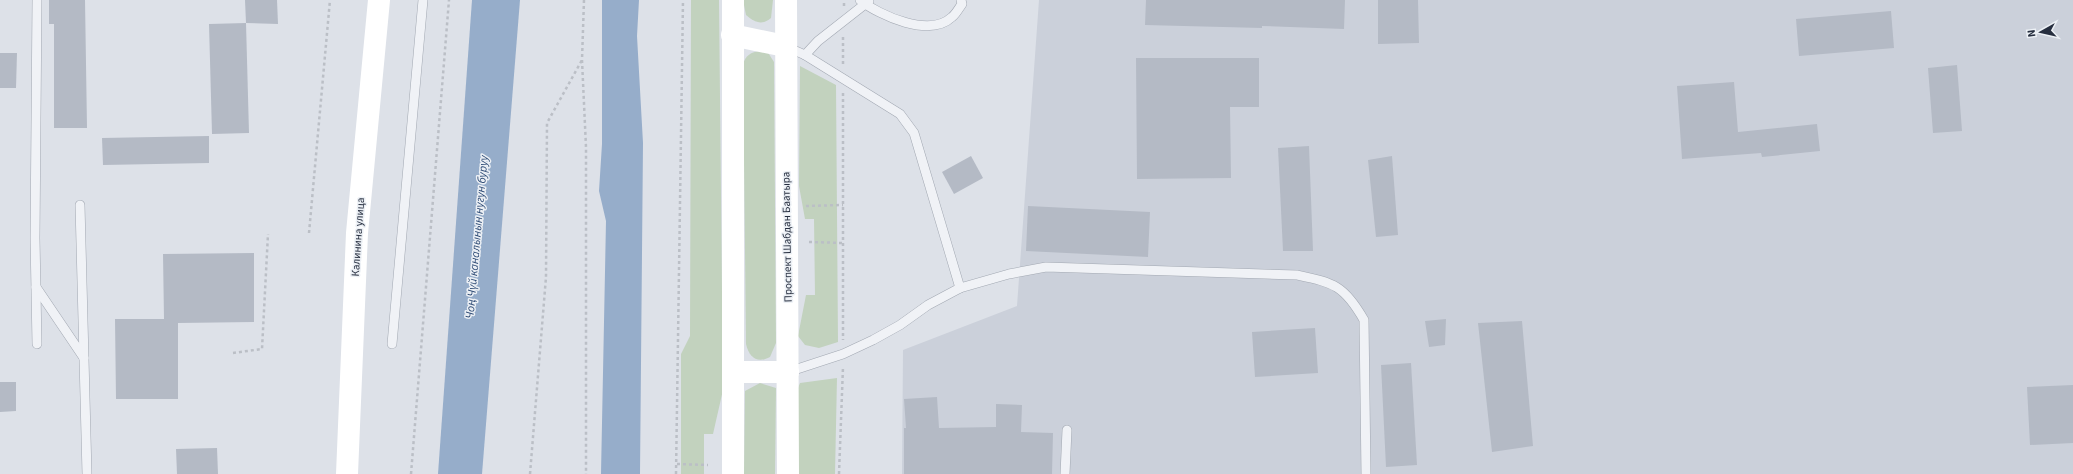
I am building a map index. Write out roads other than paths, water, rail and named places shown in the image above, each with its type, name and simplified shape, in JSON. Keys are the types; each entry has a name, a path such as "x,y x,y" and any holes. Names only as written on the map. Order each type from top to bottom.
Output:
{"main road":[{"name":"Калинина улица","path":"347,474 357,233 380,0"},
{"path":"733,0 733,474"},
{"name":"Проспект Шабдан Баатыра","path":"786,0 788,474"},
{"path":"732,35 785,46"},
{"path":"734,372 788,372"}],"lane":[{"path":"37,0 35,238 37,344"},
{"path":"392,344 423,0"},
{"path":"805,55 865,1 900,22 919,26 939,23 952,18 962,4 961,0"},
{"path":"785,46 805,55 900,114 914,133 960,288"},
{"path":"80,205 87,474"},
{"path":"788,372 843,354 880,337 928,305 960,288 1015,272 1046,267 1297,275 1329,282 1344,291 1355,304 1364,320 1366,474"},
{"path":"36,287 84,358"},
{"path":"1065,474 1067,430"}],"water":[{"name":"Чоң Чүй каналынын нугун буруу","path":"472,0 520,0 482,474 438,474"},
{"path":"602,0 639,0 637,36 643,143 640,474 601,474 606,221 599,191 602,144"}]}
